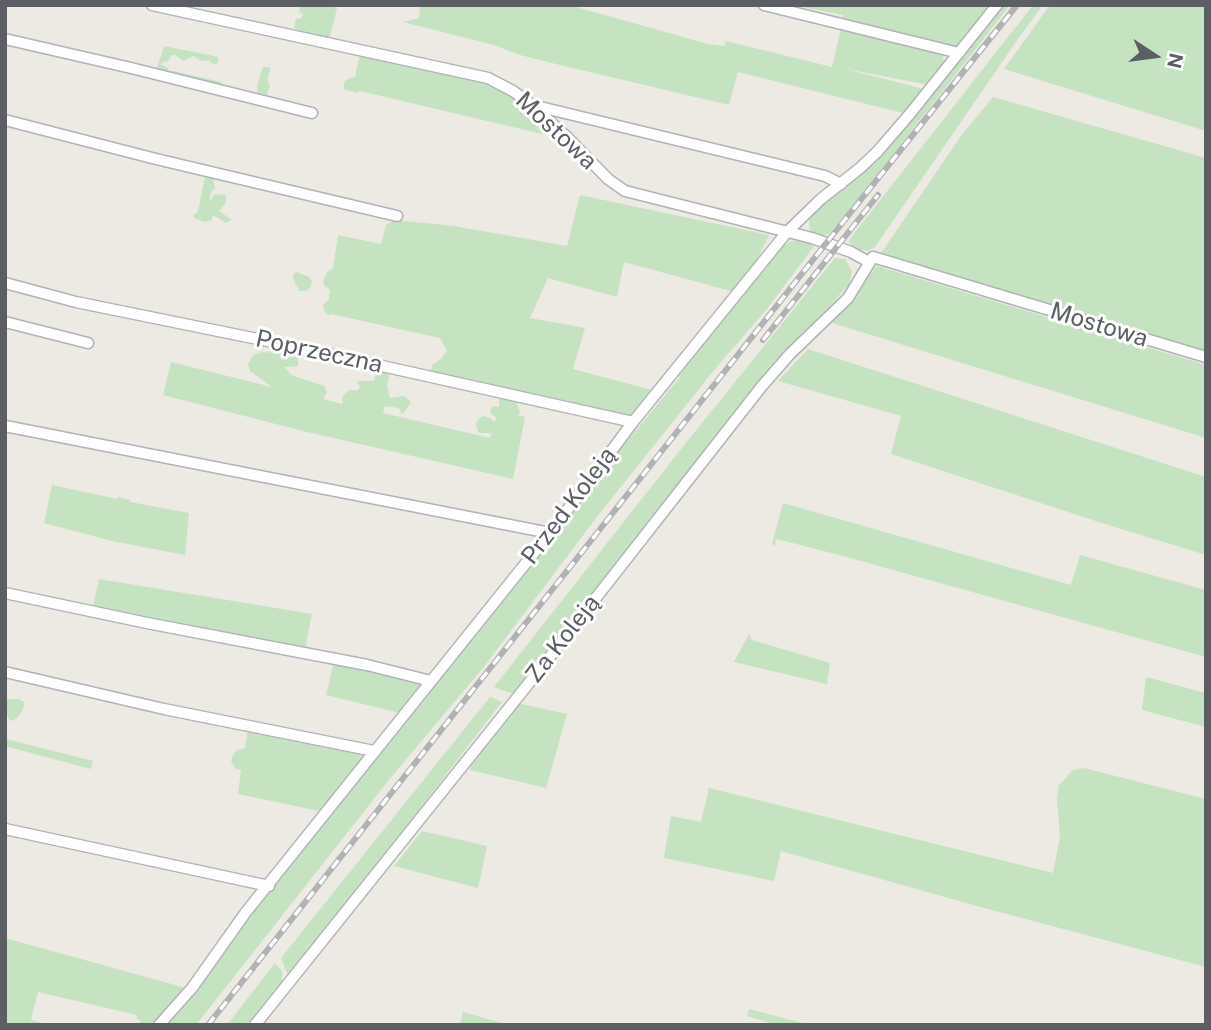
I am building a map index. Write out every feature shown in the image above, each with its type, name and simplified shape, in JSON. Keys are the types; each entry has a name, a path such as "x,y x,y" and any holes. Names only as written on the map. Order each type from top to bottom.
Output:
{"street":[{"name":"Mostowa","path":"152,5 488,78 513,91 533,106 608,179 625,191 812,238 871,259 1206,357"},
{"path":"764,5 959,53"},
{"name":"Przed Koleją","path":"159,1025 192,988 246,912 550,533 633,422 787,232 877,152 997,5"},
{"path":"5,40 312,113"},
{"path":"533,106 825,176 841,184"},
{"path":"5,120 397,216"},
{"name":"Za Koleją","path":"255,1025 541,668 762,386 790,354 848,299 871,259"},
{"name":"Poprzeczna","path":"5,283 76,302 275,342 633,422"},
{"path":"5,322 88,343"},
{"path":"5,426 550,533"},
{"path":"5,593 367,665 430,681"},
{"path":"5,672 164,709 374,751"},
{"path":"5,829 269,886"}],"green space":[{"path":"300,5 328,5 337,8 329,41 298,34 299,30 294,28 296,19 302,18"},
{"path":"420,5 569,5 708,44 724,46 726,41 832,67 842,24 943,54 944,66 929,85 841,68 924,89 903,113 738,72 729,105 520,55 494,45 403,22 419,18"},
{"path":"793,5 991,5 956,46 843,21 843,15"},
{"path":"1001,5 1010,5 846,215 824,236 812,232 809,223 811,214 851,181"},
{"path":"1033,5 1043,5 875,247 868,251 852,248 849,241 856,231"},
{"path":"1050,5 1206,5 1206,131 1004,69"},
{"path":"164,46 219,57 217,65 193,56 184,61 175,55 161,64 169,69 168,71 221,82 220,89 155,74"},
{"path":"360,54 472,77 499,86 557,132 555,137 344,89 344,82 355,77"},
{"path":"263,67 270,67 267,79 270,86 266,96 257,94"},
{"path":"993,97 1206,158 1206,352 879,256 961,136"},
{"path":"205,177 213,178 215,188 209,198 211,200 215,194 226,195 226,203 219,211 232,220 226,223 213,215 212,220 205,222 193,216 198,211"},
{"path":"580,195 769,235 755,264 734,292 624,262 617,297 548,278 530,318 585,328 573,369 652,390 633,416 430,372 433,364 447,351 440,338 331,314 330,316 324,311 323,305 329,299 330,290 323,282 327,272 333,268 338,235 381,244 386,225 395,220 454,226 567,246"},
{"path":"799,240 814,246 766,310 714,370 596,518 483,668 388,781 196,1025 163,1025 680,377 778,249"},
{"path":"835,258 845,259 852,271 849,284 720,430 513,694 494,687 681,449"},
{"path":"877,266 1206,365 1206,438 832,323"},
{"path":"297,272 312,281 306,291 300,291 295,283 293,277"},
{"path":"278,347 298,353 298,366 285,367 291,375 324,386 327,392 323,399 343,404 342,397 349,390 358,390 360,387 357,381 374,381 376,370 385,369 389,376 387,386 390,398 404,396 411,402 404,413 401,413 399,408 385,406 383,413 490,438 492,433 478,432 476,423 483,416 494,422 496,420 490,410 492,406 499,407 499,398 503,396 516,400 520,413 517,415 525,417 513,479 303,431 163,395 171,362 272,387 250,371 248,364 253,355 268,353"},
{"path":"808,349 1206,477 1206,555 891,454 901,416 778,381"},
{"path":"52,485 189,513 185,555 112,541 44,523"},
{"path":"783,503 1071,585 1080,555 1206,590 1206,657 777,539 774,546 772,544"},
{"path":"99,579 312,614 306,644 308,649 93,607"},
{"path":"749,634 752,640 830,663 827,684 734,662"},
{"path":"334,662 417,682 420,686 400,713 326,695"},
{"path":"1146,677 1206,693 1206,727 1142,710"},
{"path":"490,697 502,702 288,975 281,958"},
{"path":"5,699 19,699 25,703 16,719 10,721 5,709"},
{"path":"517,703 567,714 546,788 470,770 471,764 491,741"},
{"path":"248,730 368,752 324,812 238,794 241,770 236,769 231,761 237,750 245,748"},
{"path":"6,739 93,761 91,769 5,746"},
{"path":"1084,768 1206,799 1206,967 781,851 774,881 664,858 671,816 701,822 709,788 1053,873 1060,837 1057,799 1059,785 1073,770"},
{"path":"422,831 487,846 478,888 394,866"},
{"path":"5,938 186,988 157,1025 139,1025 141,1020 137,1019 137,1015 38,992 31,1020 49,1025 5,1025"},
{"path":"275,963 282,971 282,985 249,1025 227,1025"},
{"path":"749,1009 810,1025 778,1025 747,1016"},
{"path":"463,1012 509,1025 460,1025"}],"railway":[{"path":"208,1025 1017,5"},
{"path":"763,340 878,195"}]}
